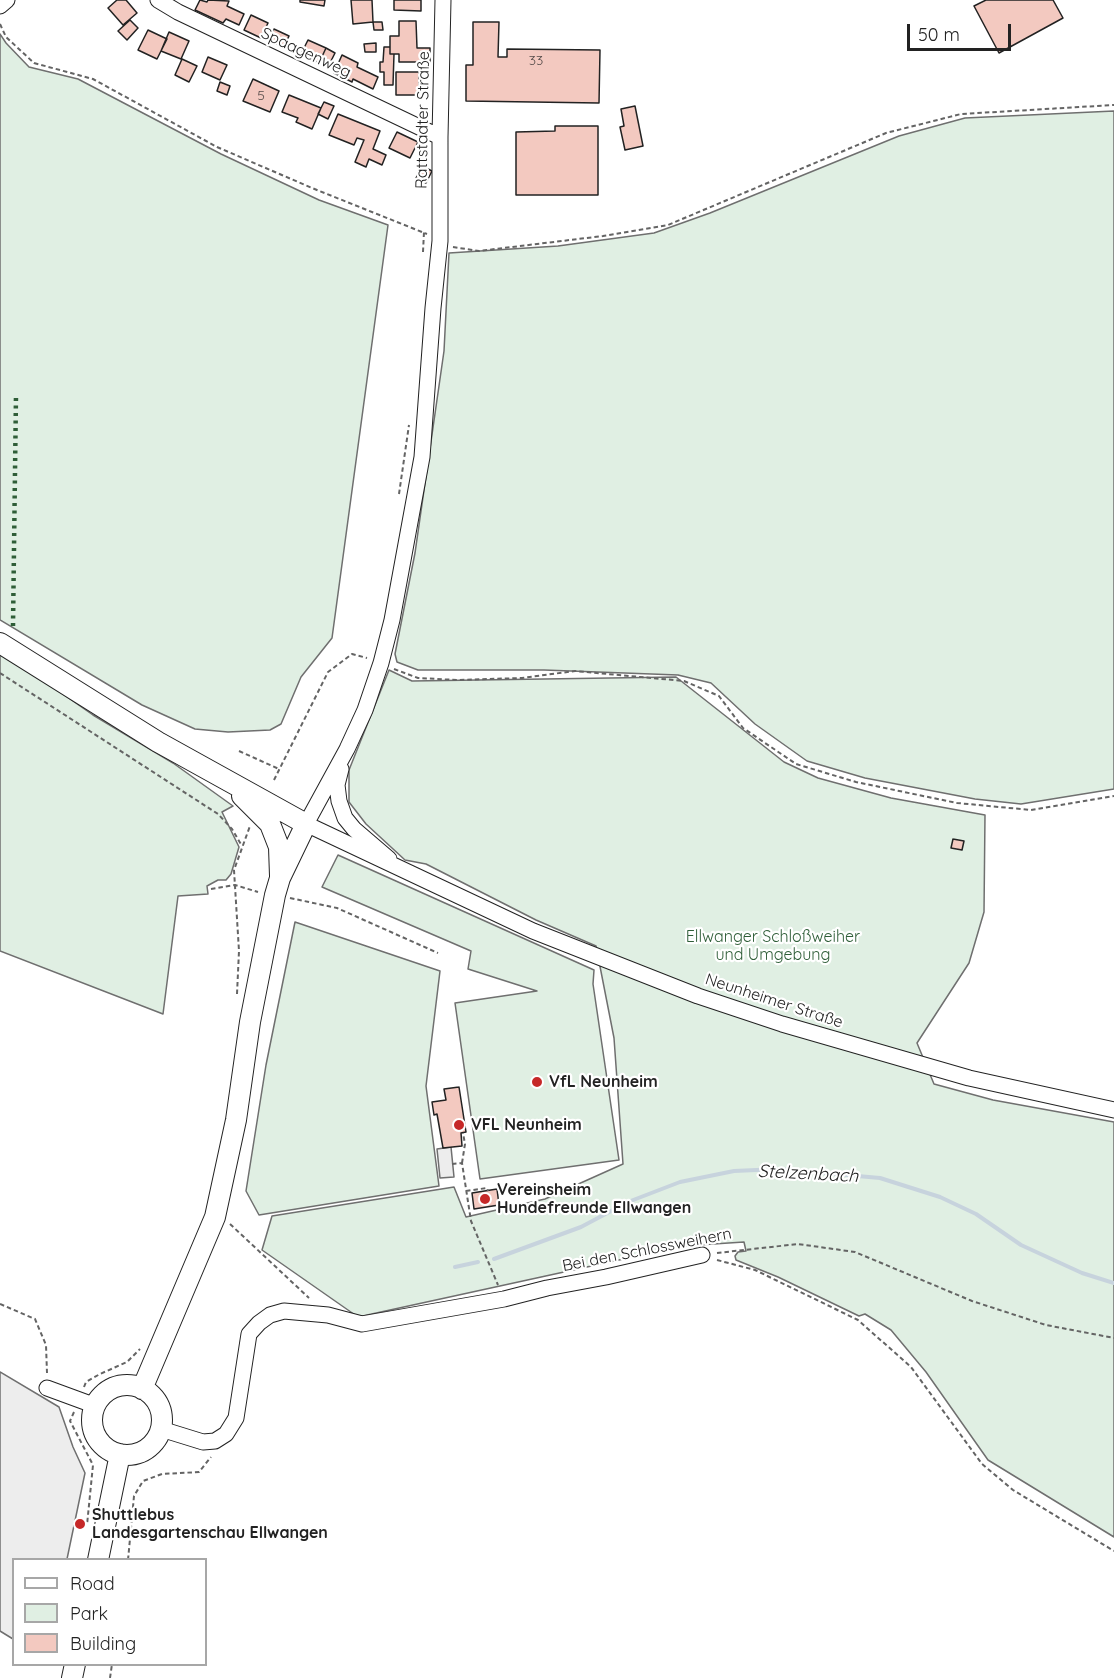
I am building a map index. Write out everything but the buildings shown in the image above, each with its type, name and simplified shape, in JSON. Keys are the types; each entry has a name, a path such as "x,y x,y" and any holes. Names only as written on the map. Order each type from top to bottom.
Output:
{"main road":[{"path":"0,643 158,742 306,824 277,886"},
{"path":"141,1389 215,1217 236,1120 250,1022 277,886 279,847 270,825 230,782"},
{"path":"124,1386 141,1389 159,1405 161,1429 154,1442 143,1452 120,1454 112,1452 98,1440 87,1403 115,1388 124,1386"},
{"path":"98,1558 120,1454"}],"street":[{"path":"0,6 7,0"},
{"name":"Spaagenweg","path":"158,0 178,12 440,137"},
{"name":"Rattstadter Straße","path":"347,749 365,710 381,663 392,620 422,457 440,242 443,0"},
{"path":"306,824 347,749"},
{"path":"347,749 337,785 345,818 354,829 399,868"},
{"name":"Neunheimer Straße","path":"306,824 533,931 698,996 782,1024 969,1078 1114,1110"},
{"name":"Bei den Schlossweihern","path":"215,1441 226,1434 236,1418 249,1334 270,1315 284,1311 328,1315 362,1324 504,1299 702,1256"},
{"path":"47,1388 87,1403"},
{"path":"161,1429 203,1442 215,1441"}],"path":[{"path":"0,24 6,37 34,63 93,79 217,147 312,188 424,232 423,253"},
{"path":"440,242 456,248 479,251 603,236 668,225 886,133 961,114 1114,105"},
{"path":"398,501 409,422"},
{"path":"274,780 328,672 352,654 366,658"},
{"path":"381,663 418,678 522,678 575,671 684,681 719,696 742,728 796,764 856,782 957,803 1030,810 1114,796"},
{"path":"0,673 218,814 242,846"},
{"path":"238,751 279,770"},
{"path":"237,994 239,951 234,870 251,824"},
{"path":"211,888 235,885 250,891 277,886 337,908 438,953"},
{"path":"463,1133 465,1144 462,1163 471,1221 504,1299"},
{"path":"452,1164 462,1163"},
{"path":"466,1191 487,1188 488,1191"},
{"path":"215,1217 227,1221 328,1315"},
{"name":"Bei den Schlossweihern","path":"702,1256 798,1245 855,1252 972,1301 1046,1325 1114,1338"},
{"path":"702,1256 755,1270 858,1320 911,1367 982,1464 1013,1490 1114,1551"},
{"path":"0,1304 35,1319 46,1344 47,1388"},
{"path":"86,1532 93,1465 70,1421 87,1403 86,1382 113,1368"},
{"path":"128,1558 131,1515 137,1488 150,1476 199,1472 210,1460 215,1441"}],"green space":[{"path":"0,34 29,67 78,79 221,154 319,200 388,225 332,638 301,677 281,724 270,730 228,732 195,729 142,705 0,620"},
{"path":"1114,111 1114,789 1021,804 975,799 865,778 807,761 755,724 711,683 678,675 544,670 418,670 397,662 395,654 415,553 444,351 449,253 558,246 654,233 710,213 899,136 965,118"},
{"path":"0,650 93,715 173,763 233,806 222,812 239,847 231,874 226,880 218,880 207,886 208,894 178,896 163,1014 0,951"},
{"name":"Ellwanger Schloßweiher und Umgebung","path":"389,670 412,681 676,677 784,762 818,778 891,798 985,815 984,912 969,963 917,1043 934,1084 993,1100 1114,1122 1114,1537 988,1460 926,1372 891,1330 865,1314 859,1316 778,1277 736,1260 735,1256 738,1252 746,1251 744,1242 683,1246 358,1317 262,1250 272,1216 454,1187 466,1217 545,1199 623,1164 614,1038 596,946 536,920 426,864 405,860 366,824 349,802 349,770"},
{"name":"VfL Neunheim","path":"338,855 594,970 593,984 619,1160 480,1179 455,1003 537,991 468,969 471,951 322,887"},
{"path":"295,922 440,971 426,1086 439,1186 259,1215 246,1191 266,1065"}],"shaded area":[{"path":"451,1147 454,1177 440,1178 437,1149"},
{"path":"0,1372 59,1407 85,1473 67,1558 12,1558 12,1638 0,1631"}],"waterway":[{"name":"Stelzenbach","path":"494,1259 581,1227 628,1202 680,1182 734,1171 779,1169 880,1178 940,1197 976,1214 1021,1245 1082,1273 1114,1283"},
{"name":"Stelzenbach","path":"455,1267 478,1262"}],"hedge":[{"path":"13,626 16,395"}],"place":[{"name":"VfL Neunheim","path":"537,1082"},
{"name":"VFL Neunheim","path":"459,1125"},
{"name":"Vereinsheim Hundefreunde Ellwangen","path":"485,1199"},
{"name":"Shuttlebus Landesgartenschau Ellwangen","path":"80,1524"}]}
